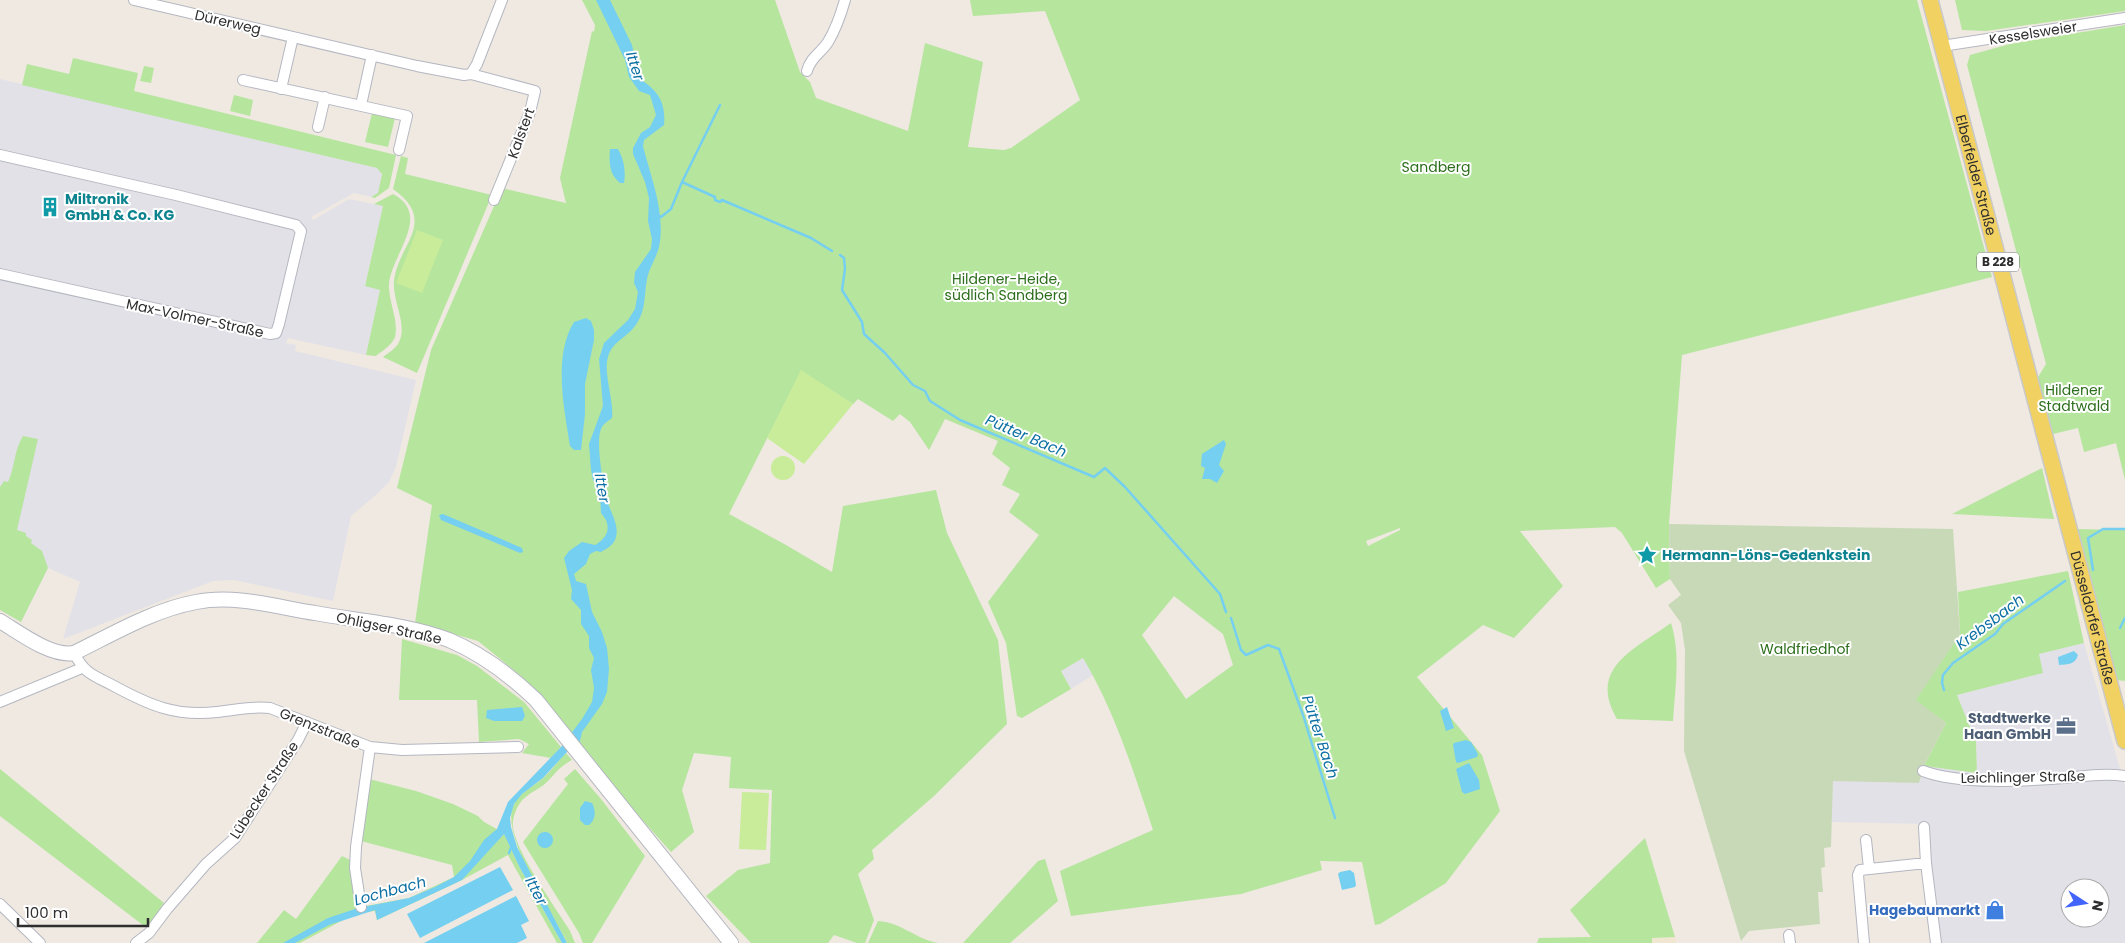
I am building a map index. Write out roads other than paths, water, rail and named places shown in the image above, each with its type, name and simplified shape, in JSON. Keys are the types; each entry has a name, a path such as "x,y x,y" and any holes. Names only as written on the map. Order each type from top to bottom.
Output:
{"main road":[{"name":"Elberfelder Straße","path":"1930,0 2068,524"},
{"name":"Düsseldorfer Straße","path":"2068,524 2125,741"},
{"name":"Ohligser Straße","path":"74,653 160,612 210,600 251,602 391,625 448,640 480,656 512,677 536,700 731,943"},
{"path":"0,621 48,649 65,654 74,653"}],"street":[{"name":"Dürerweg","path":"134,0 166,4 293,37 464,75 471,74"},
{"path":"471,74 476,66 502,0"},
{"path":"807,71 811,60 828,42 838,22 845,0"},
{"name":"Kesselsweier","path":"1942,46 2125,18"},
{"path":"281,88 293,37"},
{"path":"361,106 372,55"},
{"name":"Kalstert","path":"471,74 535,91 530,112 494,200"},
{"path":"243,80 407,116 399,150"},
{"path":"318,127 325,97"},
{"name":"Max-Volmer-Straße","path":"0,155 209,202 296,224 301,231 279,324 276,333 270,334 0,274"},
{"path":"0,702 82,668 74,653"},
{"name":"Grenzstraße","path":"82,668 145,703 173,711 215,713 262,707 284,712 370,747 402,750 518,747"},
{"name":"Lübecker Straße","path":"136,943 149,933 206,864 235,838 298,740 307,722"},
{"name":"Grenzstraße","path":"361,907 355,868 356,847 370,747"},
{"name":"Leichlinger Straße","path":"1923,771 1950,778 1982,780 2100,775 2125,776"},
{"path":"1924,827 1926,863 1936,943"},
{"path":"1866,840 1869,868"},
{"path":"1864,943 1858,875 1860,870 1926,863"},
{"path":"0,904 40,943"}],"water":[{"path":"596,0 610,0 632,45 640,79 656,93 664,110 664,125 644,140 643,146 659,209 661,234 659,247 648,275 640,318 634,328 613,347 608,357 607,371 612,403 612,418 601,429 599,444 605,489 617,531 615,540 611,546 601,552 596,551 590,554 586,564 574,574 576,581 586,584 592,612 602,632 607,648 609,669 607,692 602,704 582,732 580,741 543,778 522,794 514,804 510,818 517,847 567,943 562,943 520,868 504,834 462,880 377,920 375,910 329,925 295,943 283,943 328,918 358,908 409,898 454,877 470,861 484,840 497,829 508,802 561,747 592,702 594,688 591,670 594,658 589,648 589,636 581,624 581,610 571,599 572,590 564,558 569,551 582,542 595,545 600,542 606,535 608,526 601,513 600,493 593,480 589,444 603,406 599,359 604,343 628,320 635,309 638,292 634,283 635,272 651,249 652,239 648,221 649,198 645,182 633,154 633,148 641,133 650,127 656,115 650,95 639,91 629,77 625,60"},
{"path":"610,149 618,149 622,157 625,174 624,183 616,180 612,172"},
{"path":"586,318 591,321 594,330 594,340 585,384 585,414 581,450 574,450 570,446 565,415 562,366 564,350 574,322"},
{"path":"1224,440 1226,444 1219,465 1224,471 1217,483 1210,479 1202,479 1205,468 1201,466 1202,454"},
{"path":"443,514 522,548 523,552 520,553 441,520 439,515"},
{"path":"2074,651 2078,655 2075,661 2059,665 2058,657"},
{"path":"522,707 525,716 522,721 494,721 486,718 487,710"},
{"path":"1447,707 1454,728 1446,731 1440,711"},
{"path":"1466,740 1471,742 1478,754 1477,757 1458,763 1456,762 1453,745 1454,743"},
{"path":"1469,763 1479,780 1480,789 1465,794 1462,792 1456,769"},
{"path":"585,801 592,803 595,815 589,825 585,825 580,820 580,808"},
{"path":"545,832 553,840 545,848 537,840"},
{"path":"500,867 513,890 420,938 407,914"},
{"path":"1350,870 1354,873 1356,885 1355,887 1342,890 1338,874"},
{"path":"516,896 529,921 521,925 527,938 517,943 424,943"}],"waterway":[{"path":"682,182 720,105"},
{"name":"Pütter Bach","path":"656,214 661,217 671,209 682,182 715,197 715,200 720,202 722,200 811,238 832,251"},
{"name":"Pütter Bach","path":"840,255 844,258 845,269 842,290 862,322 864,334 885,353 913,385 925,391 930,401 960,420 1094,477 1105,468 1125,487 1220,594 1226,612"},
{"name":"Krebsbach","path":"2093,570 2088,538 2103,529 2125,529"},
{"name":"Krebsbach","path":"1944,690 1942,683 1943,675 1953,663 1995,634 2003,624 2065,581"},
{"name":"Pütter Bach","path":"1231,618 1241,650 1246,655 1268,645 1279,649 1303,715 1335,818"},
{"path":"2120,628 2125,618"},
{"name":"Itter","path":"509,853 512,845"}],"place":[{"name":"Miltronik GmbH & Co. KG","path":"50,207"},
{"name":"Hermann-Löns-Gedenkstein","path":"1647,555"},
{"name":"Stadtwerke Haan GmbH","path":"2066,726"},
{"name":"Hagebaumarkt","path":"1995,910"}],"park label":[{"name":"Sandberg","path":"1436,167"},
{"name":"Hildener-Heide, südlich Sandberg","path":"1006,288"},
{"name":"Hildener Stadtwald","path":"2074,398"},
{"name":"Waldfriedhof","path":"1805,649"}],"water label":[{"name":"Lochbach","path":"390,891"}]}
